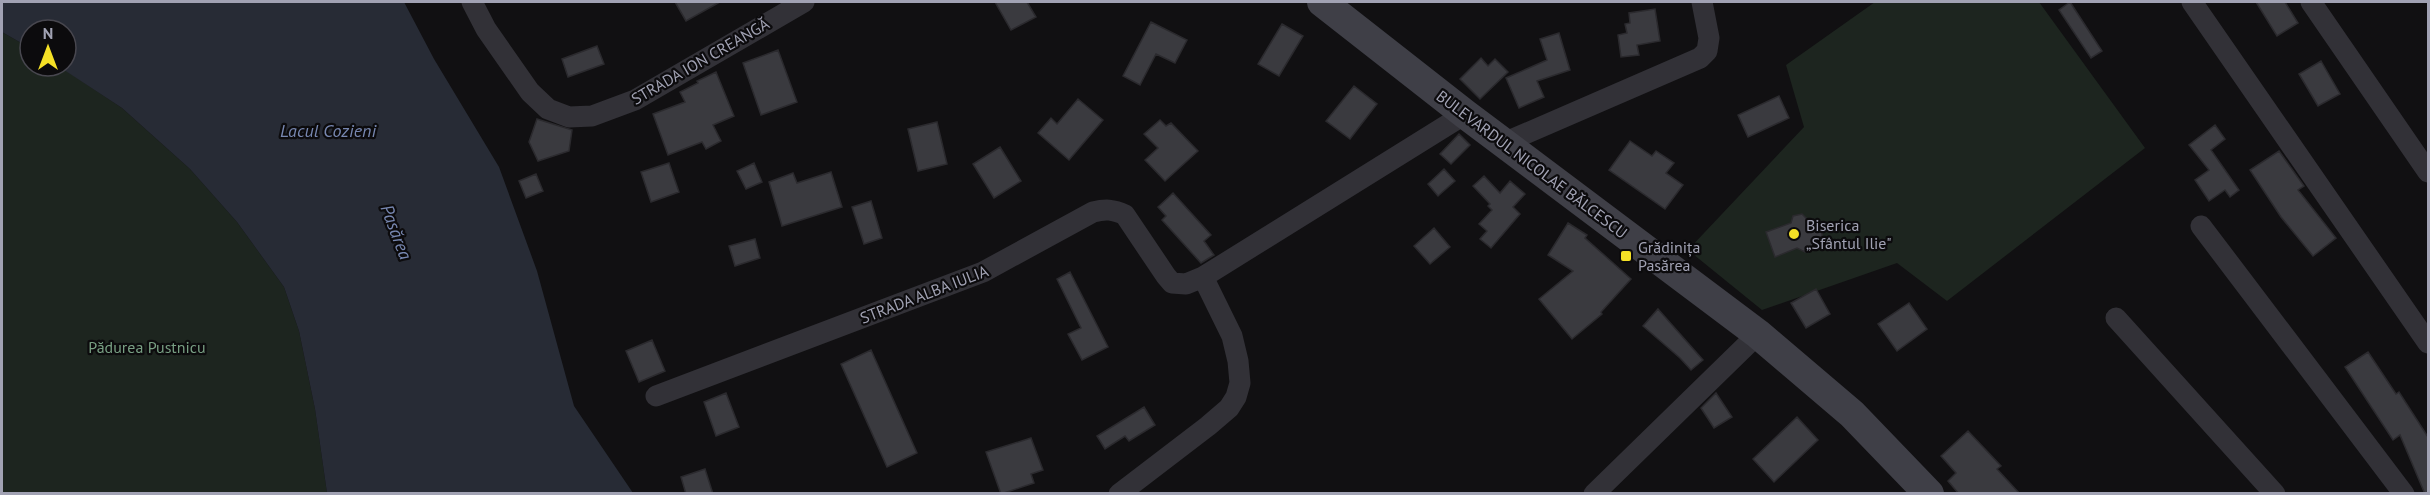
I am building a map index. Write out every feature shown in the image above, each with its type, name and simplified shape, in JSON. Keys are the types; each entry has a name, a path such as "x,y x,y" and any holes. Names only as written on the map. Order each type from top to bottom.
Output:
{"main road":[{"name":"BULEVARDUL NICOLAE BĂLCESCU","path":"1322,2 1465,114 1758,334 1852,414 1929,494"}],"street":[{"name":"STRADA ION CREANGĂ","path":"472,2 486,29 530,93 548,109 569,117 592,116 635,100 804,2"},
{"path":"1504,143 1700,58 1707,51 1709,38 1702,2"},
{"path":"2192,2 2428,343"},
{"path":"2311,2 2428,172"},
{"name":"STRADA ALBA IULIA","path":"656,396 983,272 1093,212 1105,209 1125,214 1172,283 1186,284 1203,277 1465,114"},
{"path":"2201,226 2404,494"},
{"path":"1119,494 1208,426 1229,408 1236,398 1240,382 1239,361 1232,336 1203,277"},
{"path":"2116,318 2275,494"},
{"path":"1594,494 1758,334"}],"green space":[{"path":"1875,2 2039,2 2145,148 1947,301 1897,263 1762,310 1688,250 1804,127 1786,65"},
{"name":"Pădurea Pustnicu","path":"2,32 18,41 18,78 77,78 122,108 190,169 237,222 284,287 299,331 315,409 327,493 2,493"}],"water":[{"name":"Lacul Cozieni","path":"2,2 404,2 434,59 499,167 537,271 574,406 633,493 327,493 315,409 299,331 284,287 237,222 190,169 122,108 76,78 78,18 18,18 18,41 2,32"}],"building":[{"path":"675,2 720,2 686,21"},
{"path":"995,2 1027,2 1036,17 1011,30"},
{"path":"2070,2 2102,51 2091,58 2059,10"},
{"path":"2256,2 2285,2 2298,23 2277,36"},
{"path":"1655,9 1660,41 1637,45 1639,55 1621,57 1618,35 1627,33 1625,24 1630,23 1629,13"},
{"path":"1151,22 1187,40 1175,63 1156,54 1140,85 1123,76"},
{"path":"1282,24 1303,36 1279,76 1258,64"},
{"path":"1559,33 1570,70 1537,81 1544,97 1519,108 1506,78 1547,60 1540,39"},
{"path":"597,46 604,64 568,77 562,59"},
{"path":"778,50 797,102 761,115 743,63"},
{"path":"1481,58 1488,66 1495,59 1508,72 1480,99 1460,79"},
{"path":"2321,61 2340,94 2318,106 2299,74"},
{"path":"716,72 734,116 713,125 721,141 706,149 702,142 668,155 653,114 685,102 680,92"},
{"path":"1354,86 1377,104 1350,139 1326,121"},
{"path":"1779,96 1789,118 1748,137 1738,115"},
{"path":"1078,99 1103,120 1069,160 1038,133 1051,118 1057,124"},
{"path":"537,119 572,130 569,151 538,161 529,142"},
{"path":"1160,120 1166,126 1171,123 1198,151 1165,181 1145,160 1158,148 1144,134"},
{"path":"937,122 947,164 918,171 908,129"},
{"path":"2215,125 2225,139 2211,150 2239,190 2230,197 2225,190 2209,201 2195,180 2209,170 2189,145"},
{"path":"1459,134 1470,145 1451,164 1440,154"},
{"path":"1630,141 1652,156 1656,151 1674,163 1666,173 1683,185 1665,209 1609,170"},
{"path":"1000,147 1021,181 994,198 973,164"},
{"path":"2279,151 2304,186 2298,190 2336,238 2313,256 2281,217 2250,170"},
{"path":"669,163 679,192 651,202 641,172"},
{"path":"754,163 762,182 746,189 737,171"},
{"path":"1444,169 1455,181 1438,196 1428,184"},
{"path":"831,172 842,207 782,226 769,182 793,173 797,183"},
{"path":"536,174 543,191 526,198 519,181"},
{"path":"1484,176 1500,193 1510,181 1525,194 1513,207 1520,214 1491,248 1480,239 1487,231 1479,224 1492,210 1488,206 1490,204 1473,186"},
{"path":"1173,193 1211,235 1204,241 1214,255 1201,263 1162,220 1166,216 1158,207"},
{"path":"871,201 882,238 864,244 852,207"},
{"name":"Biserica „Sfântul Ilie\"","path":"1802,214 1808,220 1818,221 1822,228 1822,236 1813,242 1812,249 1805,252 1797,248 1775,257 1766,232 1791,223 1793,216"},
{"path":"1568,223 1587,235 1585,238 1631,279 1601,312 1602,314 1572,339 1539,299 1573,271 1548,255"},
{"path":"1434,228 1450,247 1430,264 1414,246"},
{"path":"755,239 760,258 735,266 729,246"},
{"path":"1070,272 1108,347 1082,360 1068,334 1081,328 1057,279"},
{"path":"1816,289 1830,314 1806,328 1791,303"},
{"path":"1909,303 1927,329 1897,351 1878,324"},
{"path":"1658,309 1703,360 1691,370 1643,326"},
{"path":"652,340 665,371 639,382 626,351"},
{"path":"871,350 917,453 887,467 841,364"},
{"path":"2368,352 2396,394 2399,392 2428,437 2428,494 2425,494 2400,435 2393,440 2345,367"},
{"path":"726,393 739,427 716,436 704,402"},
{"path":"1716,393 1732,417 1714,428 1701,408"},
{"path":"1144,407 1155,425 1129,441 1125,436 1105,449 1097,436"},
{"path":"1797,417 1818,440 1774,482 1753,459"},
{"path":"1968,431 2001,466 1997,469 2020,494 1959,494 1948,481 1956,473 1941,456"},
{"path":"1031,438 1043,470 1031,474 1034,483 1001,494 986,452"},
{"path":"705,469 713,494 686,494 681,477"}],"place":[{"name":"Biserica „Sfântul Ilie\"","path":"1794,234"},
{"name":"Grădinița Pasărea","path":"1626,256"}],"water label":[{"name":"Pasărea","path":"396,232"}]}
